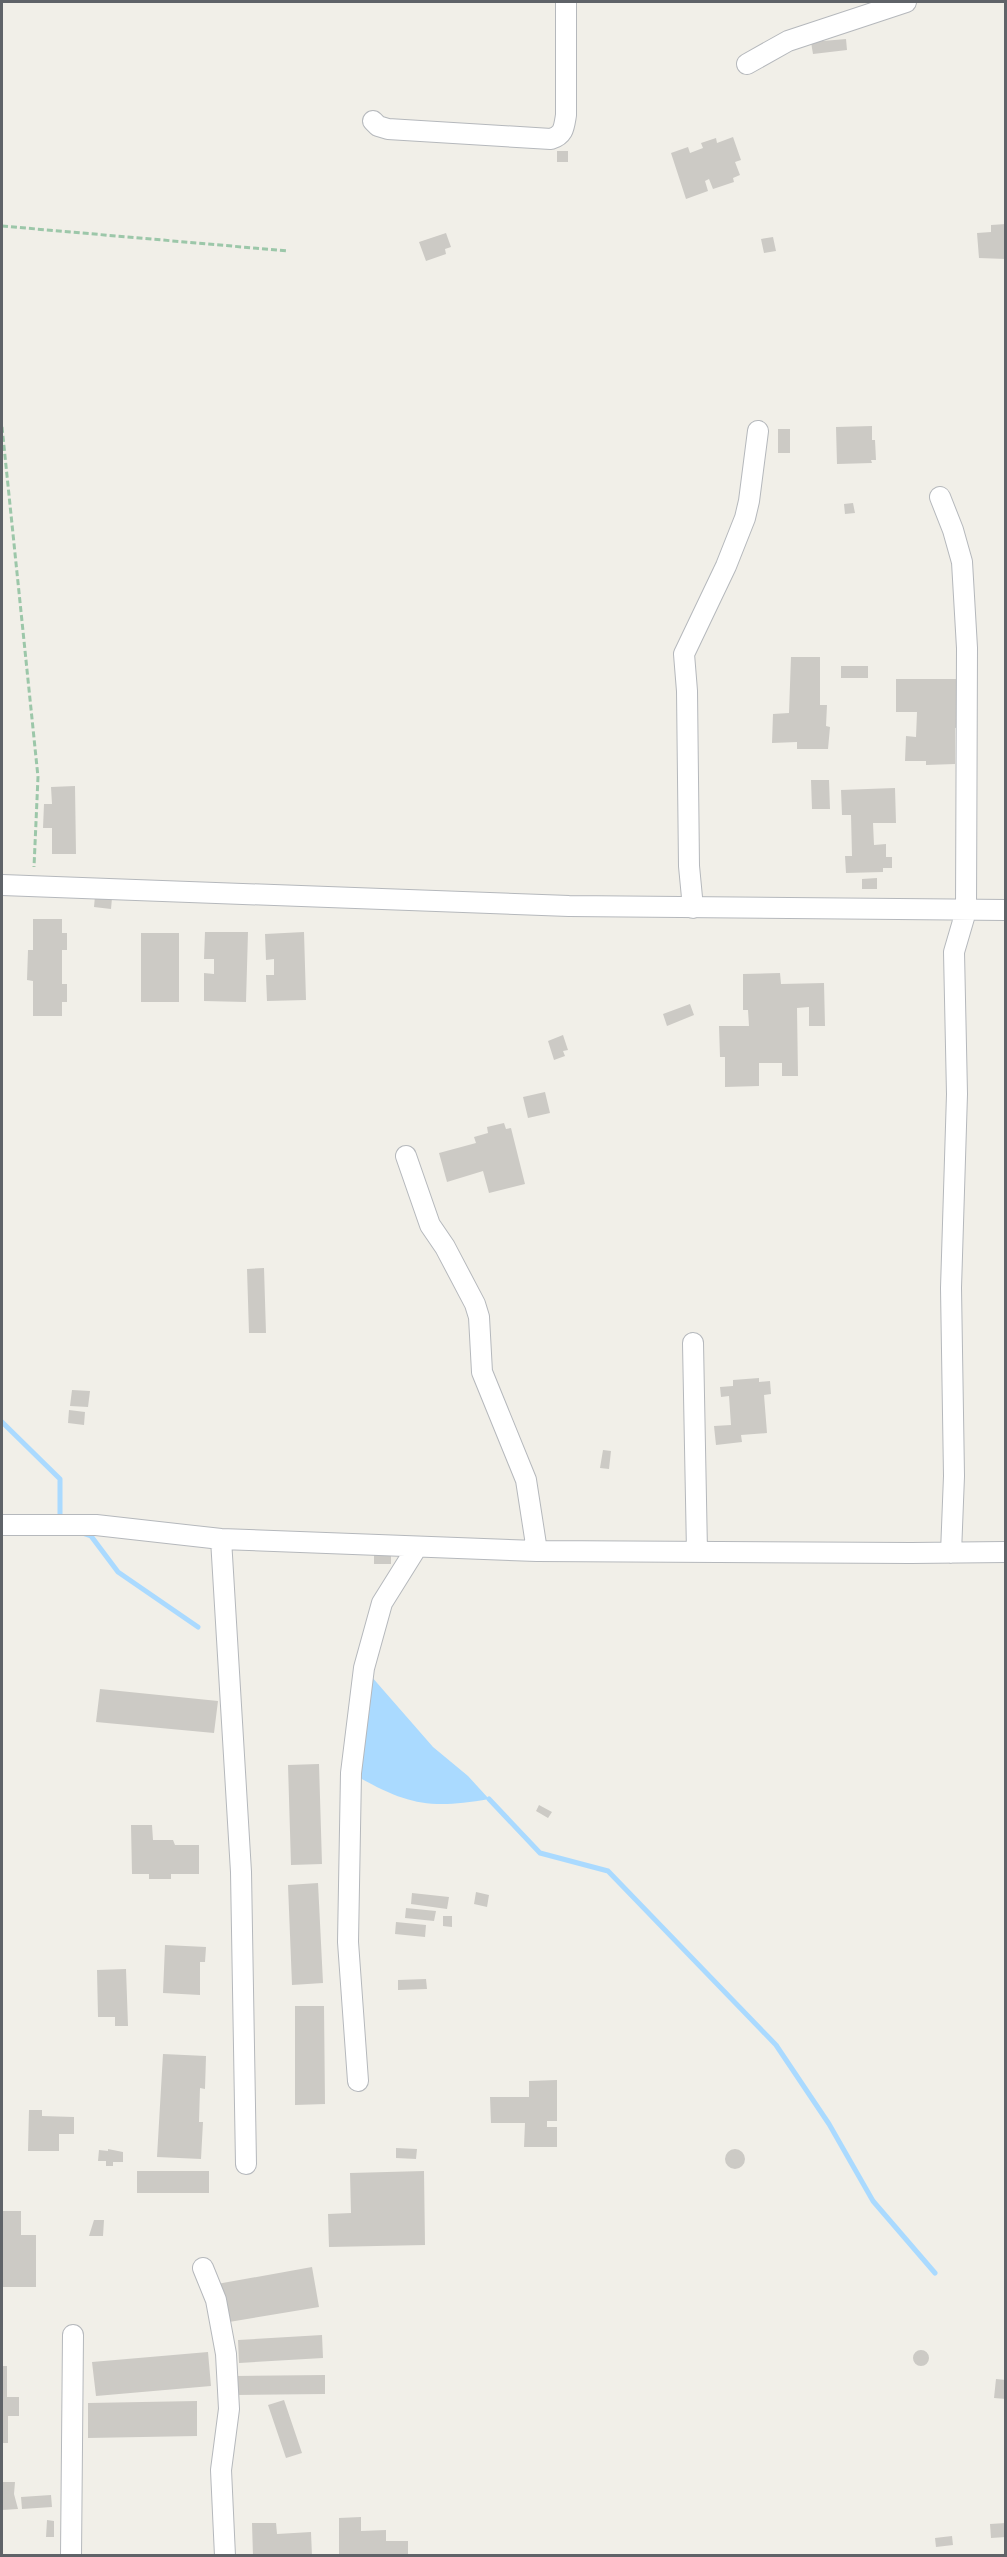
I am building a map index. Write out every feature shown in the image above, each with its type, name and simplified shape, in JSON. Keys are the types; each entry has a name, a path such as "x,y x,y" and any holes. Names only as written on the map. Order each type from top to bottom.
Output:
{"street":[{"path":"373,121 378,126 388,129 551,139 559,137 563,132 566,115 566,2"},
{"path":"747,64 788,41 906,2"},
{"path":"693,908 689,866 687,691 684,654 726,566 745,518 758,431"},
{"path":"940,497 962,562 967,648 966,911 954,952 957,1094 951,1288 954,1476 951,1553"},
{"path":"2,885 569,906 1005,910"},
{"path":"406,1156 430,1225 445,1246 475,1304 479,1317 482,1372 526,1480 537,1551"},
{"path":"693,1343 697,1552"},
{"path":"2,1525 96,1525 221,1539 537,1551 1005,1552"},
{"path":"221,1539 241,1872 246,2164"},
{"path":"358,2081 348,1941 351,1773 364,1668 382,1603 417,1547"},
{"path":"204,2268 216,2300 226,2354 229,2409 220,2470 225,2556"},
{"path":"71,2556 73,2335"}],"path":[{"path":"2,226 288,251"},
{"path":"2,427 38,777 33,885"}],"water":[{"path":"364,1668 433,1747 468,1776 489,1799 449,1804 417,1802 387,1792 351,1773"}],"building":[{"path":"846,39 847,50 813,54 811,42"},
{"path":"733,137 741,160 735,162 740,175 733,178 734,182 713,189 709,179 705,181 708,191 686,199 671,153 688,147 690,153 703,148 701,143 716,138 717,143"},
{"path":"557,151 568,151 568,162 557,162"},
{"path":"1006,224 1006,259 979,258 977,233 991,232 991,225"},
{"path":"446,233 451,247 445,249 446,254 426,261 419,242"},
{"path":"773,237 776,251 764,253 761,239"},
{"path":"872,426 876,460 871,460 872,463 837,464 836,427"},
{"path":"778,429 790,429 790,453 778,453"},
{"path":"853,503 855,513 845,514 844,504"},
{"path":"791,657 820,657 820,705 827,705 826,726 830,727 828,749 797,749 797,742 772,743 773,714 789,713"},
{"path":"841,666 868,666 868,678 841,678"},
{"path":"896,679 956,679 956,701 962,701 962,727 955,728 955,764 926,765 926,761 905,761 906,736 916,737 917,712 896,712"},
{"path":"811,780 829,780 830,809 812,809"},
{"path":"75,786 76,854 52,854 52,828 43,828 44,804 52,804 51,787"},
{"path":"895,788 896,823 873,823 874,845 886,844 886,857 892,857 892,868 883,868 883,872 846,873 845,856 852,856 851,815 842,815 841,790"},
{"path":"877,878 877,889 862,889 862,879"},
{"path":"95,896 112,898 111,909 94,907"},
{"path":"33,919 62,919 62,933 67,933 67,950 62,950 62,984 67,984 67,1002 62,1002 62,1016 33,1016 33,981 27,980 28,950 33,950"},
{"path":"205,932 248,932 246,1002 204,1001 204,973 214,974 214,959 204,959"},
{"path":"304,932 306,1000 267,1001 266,975 274,975 274,959 266,960 265,934"},
{"path":"141,933 179,933 179,1002 141,1002"},
{"path":"780,973 781,984 824,983 825,1026 809,1026 809,1007 797,1008 798,1076 782,1076 782,1063 759,1063 759,1086 725,1087 725,1057 720,1057 719,1026 749,1026 748,1010 743,1010 743,974"},
{"path":"690,1004 694,1015 667,1026 663,1014"},
{"path":"563,1035 568,1050 563,1051 565,1056 554,1060 548,1041"},
{"path":"545,1092 550,1113 528,1118 523,1097"},
{"path":"504,1123 506,1129 511,1128 525,1184 489,1193 483,1171 447,1182 439,1153 476,1143 474,1137 488,1133 487,1127"},
{"path":"264,1268 266,1333 249,1333 247,1269"},
{"path":"759,1378 759,1382 770,1381 771,1394 764,1395 767,1433 741,1435 742,1442 716,1445 714,1426 731,1425 729,1396 721,1397 720,1387 733,1386 733,1380"},
{"path":"72,1390 90,1391 88,1407 70,1406"},
{"path":"69,1410 85,1412 84,1425 68,1423"},
{"path":"603,1450 611,1451 609,1469 600,1468"},
{"path":"374,1553 391,1554 391,1564 374,1564"},
{"path":"100,1689 218,1701 214,1733 96,1722"},
{"path":"319,1764 322,1864 291,1865 288,1765"},
{"path":"539,1805 552,1812 548,1818 536,1811"},
{"path":"131,1825 152,1825 153,1840 173,1840 175,1845 199,1845 199,1874 171,1874 171,1879 149,1879 149,1874 132,1874"},
{"path":"318,1883 323,1983 292,1985 288,1885"},
{"path":"476,1892 489,1895 487,1907 474,1904"},
{"path":"412,1893 449,1897 447,1909 411,1904"},
{"path":"406,1908 436,1911 434,1921 405,1918"},
{"path":"443,1916 452,1916 452,1927 443,1926"},
{"path":"396,1922 426,1925 425,1937 395,1934"},
{"path":"165,1945 206,1947 205,1962 200,1962 200,1995 163,1993"},
{"path":"126,1969 128,2026 115,2026 115,2017 98,2017 97,1970"},
{"path":"426,1979 427,1989 398,1990 398,1980"},
{"path":"295,2006 324,2006 325,2104 295,2105"},
{"path":"163,2054 206,2056 205,2089 200,2088 199,2122 203,2122 201,2159 157,2157"},
{"path":"557,2080 557,2121 547,2121 547,2127 557,2127 557,2147 524,2147 525,2123 491,2123 490,2097 529,2097 529,2081"},
{"path":"29,2110 42,2110 42,2116 74,2117 74,2134 59,2134 59,2151 28,2151"},
{"path":"396,2148 417,2149 416,2159 396,2158"},
{"path":"108,2149 123,2152 123,2162 113,2162 113,2166 106,2166 106,2161 98,2161 99,2150 108,2151"},
{"path":"735,2149 742,2152 745,2159 742,2166 735,2169 728,2166 725,2159 728,2152"},
{"path":"137,2171 209,2171 209,2193 137,2193"},
{"path":"424,2171 425,2245 329,2247 328,2214 351,2213 350,2173"},
{"path":"2,2211 21,2211 21,2235 36,2235 36,2287 2,2287"},
{"path":"94,2220 104,2220 103,2236 89,2236"},
{"path":"312,2267 319,2307 223,2323 217,2284"},
{"path":"322,2335 323,2358 239,2363 238,2340"},
{"path":"921,2350 927,2352 929,2358 927,2364 921,2366 915,2364 913,2358 915,2352"},
{"path":"208,2352 211,2386 96,2396 92,2362"},
{"path":"2,2366 7,2366 7,2397 19,2397 19,2416 8,2416 8,2443 2,2443"},
{"path":"325,2375 325,2394 236,2395 236,2376"},
{"path":"996,2379 1006,2380 1006,2399 994,2398"},
{"path":"284,2400 302,2453 286,2458 268,2405"},
{"path":"197,2401 197,2436 88,2438 88,2403"},
{"path":"2,2482 15,2482 14,2494 18,2509 2,2510"},
{"path":"51,2495 52,2507 22,2509 21,2497"},
{"path":"361,2517 361,2531 386,2530 386,2541 408,2541 408,2556 339,2556 339,2518"},
{"path":"47,2520 54,2521 54,2537 46,2537"},
{"path":"252,2523 276,2523 277,2534 311,2532 312,2556 253,2556"},
{"path":"1006,2523 1006,2537 991,2538 990,2524"},
{"path":"952,2536 953,2545 936,2547 935,2538"}],"waterway":[{"path":"2,1422 60,1479 60,1521"},
{"path":"82,1533 91,1536 118,1572 198,1627"},
{"path":"489,1799 540,1853 608,1871 776,2045 829,2124 873,2201 935,2273"}]}
